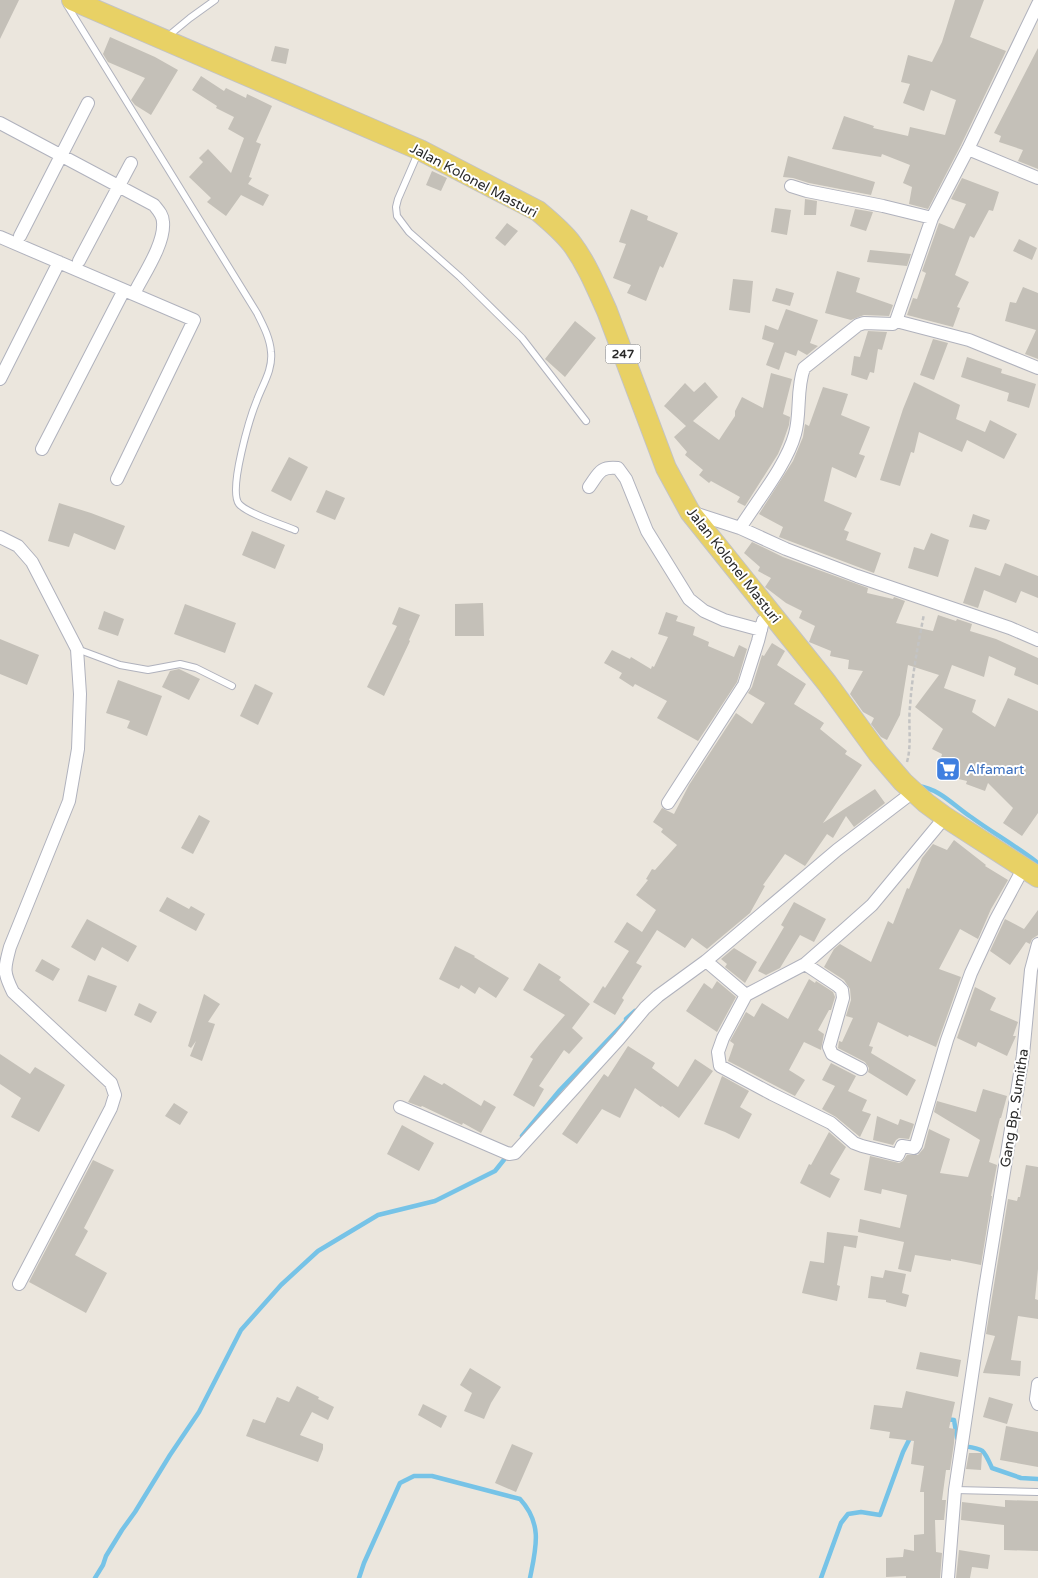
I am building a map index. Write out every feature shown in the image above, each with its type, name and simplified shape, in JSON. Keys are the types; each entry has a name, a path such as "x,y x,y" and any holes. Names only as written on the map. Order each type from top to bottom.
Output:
{"main road":[{"name":"Jalan Kolonel Masturi","path":"72,0 420,150 538,211 554,224 572,244 596,286 666,468 690,512 827,683 873,746 908,787 945,818 1031,872"}],"street":[{"path":"740,528 786,457 795,434 800,378 804,368 858,325 864,323 893,324 896,321 932,218 968,149 1038,4"},
{"path":"20,236 88,103"},
{"path":"0,123 154,205 162,215 164,223 159,245 131,289 42,449"},
{"path":"968,149 1038,178"},
{"path":"79,261 131,163"},
{"path":"791,186 807,192 884,206 932,218"},
{"path":"0,237 131,289 194,320 117,479"},
{"path":"0,379 59,262"},
{"path":"896,321 969,340 1038,368"},
{"path":"589,487 600,470 608,467 618,468 626,480 647,531 689,599 704,611 724,620 761,630"},
{"path":"690,512 740,528 786,549 857,576 1010,628 1038,640"},
{"path":"0,537 18,546 32,562 77,650 80,694 78,749 69,801 10,947 3,976 13,992 112,1083 115,1095 106,1117 19,1284"},
{"path":"668,803 744,685 767,607"},
{"path":"400,1107 511,1154 515,1153 645,1008 658,996 706,961 908,787"},
{"path":"945,818 872,905 804,964 746,995 722,1038 718,1052 720,1066 831,1123 854,1143 893,1154 900,1154 902,1146 914,1148 919,1138 947,1040 971,973 996,919 1031,872"},
{"name":"Gang Bp. Sumitha","path":"948,1578 955,1490 1023,1055 1032,970 1038,944"},
{"path":"706,961 746,995"},
{"path":"804,964 842,990 843,998 829,1047 832,1054 861,1069"},
{"path":"1038,1384 1036,1399 1038,1404"}],"lane":[{"path":"64,0 267,332 271,353 269,371 248,424 235,491 238,503 248,510 294,530"},
{"path":"165,39 215,0"},
{"path":"420,150 398,199 396,207 397,216 409,232 460,276 522,338 586,421"},
{"path":"77,650 120,665 148,670 180,664 196,668 232,686"},
{"path":"955,1490 1038,1492"}],"path":[{"path":"908,787 909,711 912,679 927,600"}],"building":[{"path":"0,0 19,0 0,39"},
{"path":"955,0 984,0 970,37 1006,51 928,209 909,204 912,187 903,183 910,165 882,154 881,157 832,149 844,116 874,126 873,128 908,136 910,127 945,135 956,100 931,90 924,111 903,103 910,84 901,82 908,55 932,62 942,42"},
{"path":"110,37 155,57 178,70 151,115 135,105 131,100 145,78 108,62 103,54"},
{"path":"275,46 289,49 286,64 271,61"},
{"path":"1038,48 1038,169 1018,161 1023,150 999,142 1001,136 994,133"},
{"path":"201,76 224,91 226,88 246,98 247,94 272,106 256,142 261,144 249,177 252,178 248,184 269,195 263,206 241,195 226,216 207,202 211,198 189,177 203,162 199,158 208,149 231,173 244,138 228,129 234,117 216,108 217,106 192,90"},
{"path":"788,156 875,182 871,195 783,177"},
{"path":"432,171 447,178 441,191 426,185"},
{"path":"962,178 999,192 993,211 989,210 974,238 970,236 955,275 969,282 957,307 960,308 953,327 907,315 913,298 917,299 926,273 922,271 939,223 954,229 966,204 951,199"},
{"path":"805,199 817,201 816,215 804,215"},
{"path":"775,208 791,210 787,235 771,232"},
{"path":"631,209 648,216 647,220 678,233 663,268 660,266 646,301 627,293 631,285 613,278 626,244 619,242"},
{"path":"855,209 873,212 866,231 850,226"},
{"path":"507,223 518,231 505,246 495,238"},
{"path":"1019,239 1037,248 1032,260 1013,251"},
{"path":"870,250 911,254 907,266 867,262"},
{"path":"837,271 860,278 856,292 893,305 889,316 864,315 851,320 825,313"},
{"path":"733,279 753,281 750,313 729,310"},
{"path":"1023,287 1038,293 1038,359 1025,354 1036,330 1005,321 1010,302 1016,303"},
{"path":"776,288 794,293 790,306 772,301"},
{"path":"786,309 818,320 810,343 818,346 807,355 798,350 796,356 785,352 779,370 766,365 774,343 762,339 765,325 778,330"},
{"path":"575,321 596,338 565,377 545,359"},
{"path":"868,331 887,332 882,350 878,349 874,373 870,372 867,380 851,375 854,356 860,357"},
{"path":"933,339 948,343 934,380 920,375"},
{"path":"967,357 1002,369 1001,373 1036,384 1029,408 1007,401 1009,393 961,377"},
{"path":"771,373 792,379 783,414 790,417 789,425 778,454 745,506 737,502 740,497 711,481 709,483 699,475 703,470 685,455 687,452 674,437 686,426 664,406 685,383 694,392 705,382 718,397 693,421 719,440 735,416 735,411 742,397 763,408"},
{"path":"914,382 960,405 956,419 985,432 990,420 1017,434 1004,459 967,440 962,452 919,432 914,453 911,452 900,486 880,480 903,409"},
{"path":"823,387 848,394 841,415 870,427 859,454 865,456 856,478 832,467 824,501 852,513 844,530 849,532 846,540 881,553 874,573 779,537 783,527 759,514 793,461 803,437 805,424 809,426"},
{"path":"289,457 308,467 291,501 271,491"},
{"path":"326,490 345,498 335,520 316,512"},
{"path":"59,503 125,526 115,550 74,533 69,547 48,541"},
{"path":"973,514 990,520 986,530 969,527"},
{"path":"252,531 285,545 275,569 242,555"},
{"path":"931,533 949,540 938,577 908,568 914,547 924,550"},
{"path":"752,542 783,557 868,588 867,593 893,599 894,597 905,601 896,623 933,631 938,615 956,621 957,619 972,624 970,631 996,639 1038,658 1038,685 1014,675 1016,668 989,656 984,677 952,665 944,688 976,700 972,712 995,727 1008,698 1038,711 1038,813 1022,836 1003,823 1013,808 988,783 985,791 966,784 967,781 937,774 942,754 932,749 943,729 915,707 939,675 908,665 900,715 887,740 881,737 871,724 874,718 863,712 850,694 863,671 848,669 849,660 830,656 831,651 809,642 815,626 799,618 802,611 786,603 765,587 771,578 758,571 760,567 744,553"},
{"path":"1005,563 1038,576 1038,598 1021,591 1016,603 984,590 978,608 963,603 975,567 1000,576"},
{"path":"483,603 484,636 455,636 455,604"},
{"path":"185,604 236,623 225,653 174,634"},
{"path":"399,607 420,615 384,696 367,687 397,626 392,624"},
{"path":"104,611 124,619 118,636 98,629"},
{"path":"666,612 678,616 676,621 695,627 693,635 709,642 708,646 734,657 739,645 747,649 737,682 698,741 657,718 667,701 635,684 633,687 619,678 622,673 604,663 612,650 630,659 631,657 651,669 652,666 654,667 668,637 658,634"},
{"path":"0,639 39,655 27,685 0,674"},
{"path":"772,643 785,651 777,665 806,684 794,704 824,723 820,729 847,751 845,754 862,765 823,823 875,789 885,803 854,827 846,816 833,838 827,834 805,866 785,854 763,885 765,886 750,913 707,949 692,938 685,948 657,930 636,963 642,966 622,998 624,1000 615,1015 593,1002 603,986 605,988 629,951 614,942 627,922 642,932 656,910 636,895 648,880 646,879 652,869 655,870 677,845 661,832 663,829 653,822 662,808 674,814 689,785 736,713 752,724 765,703 748,693 752,687 762,655 764,656"},
{"path":"179,669 200,679 189,700 162,687 170,671"},
{"path":"118,680 162,696 147,736 127,728 130,721 106,713"},
{"path":"255,684 273,693 258,725 240,716"},
{"path":"199,815 210,821 193,854 181,848"},
{"path":"954,840 985,866 1008,880 991,909 978,939 960,929 939,969 961,977 936,1047 909,1035 908,1037 878,1022 869,1046 873,1047 871,1053 916,1080 907,1096 868,1072 869,1068 865,1062 838,1048 839,1041 842,1042 853,1018 846,1016 851,1000 850,989 844,980 824,967 834,949 840,944 871,962 888,921 893,924 907,888 909,889 922,858 933,844 947,850"},
{"path":"167,897 189,909 191,906 205,914 196,931 159,911"},
{"path":"794,902 826,919 814,942 800,935 780,968 766,975 758,971 784,927 781,925"},
{"path":"1038,910 1038,935 1032,939 1030,944 1026,942 1010,965 990,951 1005,919 1024,929"},
{"path":"87,919 137,946 128,962 102,947 95,961 71,947"},
{"path":"455,946 475,956 509,978 496,998 479,987 475,994 461,985 459,989 439,979"},
{"path":"734,948 757,962 745,983 725,967 727,964 721,959"},
{"path":"42,959 60,969 53,981 35,971"},
{"path":"539,963 561,977 559,980 590,1004 572,1028 583,1038 569,1054 564,1050 539,1086 544,1089 534,1107 513,1095 533,1059 530,1057 565,1015 523,990"},
{"path":"88,975 117,986 106,1012 78,1001"},
{"path":"809,979 815,983 816,981 833,992 835,997 831,1010 829,1010 818,1030 824,1034 821,1050 804,1042 789,1070 805,1080 795,1096 728,1061 734,1044 730,1041 746,1012 754,1017 762,1003 788,1019"},
{"path":"717,981 736,997 717,1032 686,1011 704,983 712,989"},
{"path":"975,987 996,998 990,1010 1018,1022 1013,1036 1016,1036 1007,1056 978,1042 976,1047 957,1038"},
{"path":"204,994 220,1004 208,1022 215,1024 202,1061 190,1056 196,1041 191,1048 188,1046"},
{"path":"139,1003 157,1012 151,1023 134,1015"},
{"path":"628,1046 655,1063 652,1068 678,1087 695,1059 713,1071 679,1118 635,1088 620,1118 602,1109 577,1144 562,1134 604,1074 608,1077"},
{"path":"0,1054 30,1074 35,1067 65,1085 39,1132 11,1117 21,1098 0,1084"},
{"path":"831,1063 856,1076 848,1091 867,1100 862,1111 871,1114 860,1137 836,1117 822,1109 835,1086 822,1080"},
{"path":"424,1075 442,1085 444,1083 481,1106 484,1100 496,1107 481,1133 463,1123 462,1125 422,1106 408,1102"},
{"path":"722,1076 749,1091 740,1107 752,1114 739,1139 704,1124"},
{"path":"983,1089 1007,1096 989,1162 997,1165 981,1265 915,1255 911,1272 898,1269 904,1242 858,1232 860,1219 900,1228 907,1195 882,1189 881,1194 864,1190 870,1156 899,1163 907,1155 918,1155 924,1148 929,1129 950,1139 940,1173 968,1177 980,1140 934,1112 937,1101 976,1112"},
{"path":"174,1103 188,1112 180,1125 165,1116"},
{"path":"877,1116 898,1125 900,1119 914,1124 909,1139 899,1138 893,1145 873,1140"},
{"path":"402,1125 434,1143 419,1171 387,1154"},
{"path":"829,1132 846,1147 830,1174 840,1179 830,1198 800,1183 809,1164 811,1165"},
{"path":"93,1160 114,1170 84,1228 88,1231 75,1255 107,1273 86,1313 29,1282"},
{"path":"1026,1165 1038,1167 1038,1269 1035,1299 1038,1300 1038,1319 1018,1316 1011,1360 1021,1361 1020,1376 983,1373 995,1336 986,1334 1008,1199 1017,1201 1018,1197 1020,1197"},
{"path":"827,1232 858,1236 856,1248 844,1246 837,1285 840,1286 837,1301 802,1293 810,1261 824,1263"},
{"path":"885,1270 906,1274 902,1293 909,1295 906,1307 886,1302 886,1300 868,1298 871,1276 883,1278"},
{"path":"920,1352 961,1360 958,1377 916,1369"},
{"path":"470,1368 501,1387 484,1419 464,1411 472,1393 460,1385"},
{"path":"297,1386 334,1407 328,1420 312,1412 300,1435 323,1444 318,1462 246,1436 253,1419 265,1423 277,1397 289,1402"},
{"path":"906,1391 955,1402 949,1428 955,1429 954,1443 950,1470 946,1470 942,1500 946,1500 944,1520 935,1520 936,1552 942,1553 940,1578 886,1577 886,1558 903,1557 904,1549 914,1551 914,1535 924,1534 924,1492 920,1492 924,1466 911,1464 914,1441 889,1438 890,1432 870,1429 874,1405 902,1408"},
{"path":"989,1397 1013,1404 1007,1424 983,1417"},
{"path":"423,1404 447,1416 441,1428 418,1415"},
{"path":"1006,1426 1038,1432 1038,1467 1000,1460"},
{"path":"512,1444 533,1453 516,1492 495,1483"},
{"path":"969,1453 982,1453 981,1470 966,1469"},
{"path":"1005,1500 1038,1501 1038,1551 1004,1550 1004,1525 961,1520 962,1502 1005,1507"},
{"path":"959,1550 990,1555 988,1569 972,1567 970,1578 956,1578"}],"waterway":[{"path":"918,786 940,794 1038,863"},
{"path":"522,1136 560,1090 635,1011"},
{"path":"95,1578 122,1530 199,1412 241,1330 281,1285 318,1251 378,1215 435,1201 495,1171 507,1156"},
{"path":"945,1419 954,1420 957,1438"},
{"path":"821,1578 841,1523 848,1514 861,1512 880,1515 903,1452 911,1436"},
{"path":"963,1446 982,1451 992,1468 1021,1478 1038,1479"},
{"path":"359,1578 400,1483 414,1476 432,1476 520,1499 527,1508 535,1527 536,1546 530,1578"}],"place":[{"name":"Alfamart","path":"948,769"}]}
